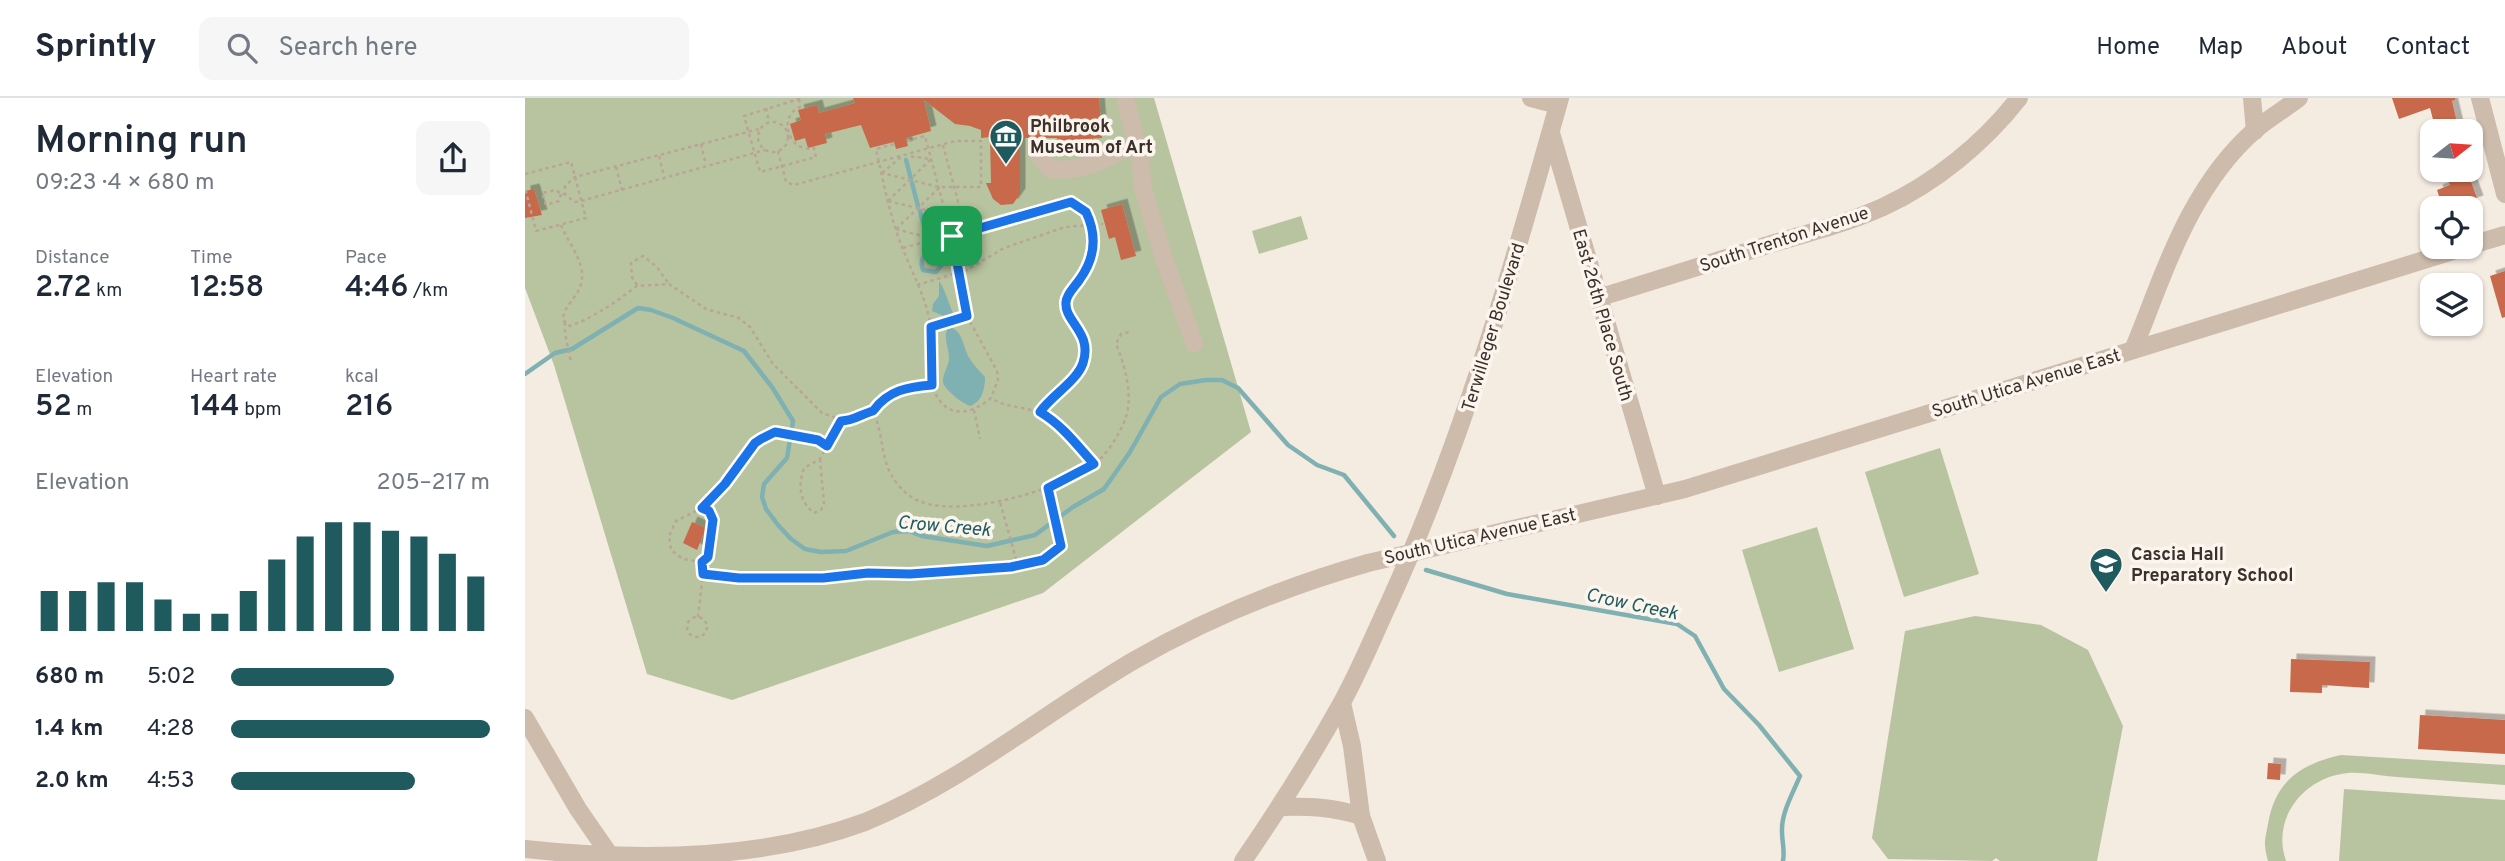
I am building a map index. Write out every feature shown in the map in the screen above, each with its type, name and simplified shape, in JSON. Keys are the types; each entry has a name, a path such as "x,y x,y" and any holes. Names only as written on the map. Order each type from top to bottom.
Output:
{"street":[{"path":"1125,98 1137,143 1143,188 1163,256 1194,343"},
{"path":"1531,98 1559,102"},
{"name":"South Trenton Avenue","path":"1598,298 1884,207 1925,183 1964,155 2002,120 2019,98"},
{"path":"2252,98 2255,131"},
{"path":"2133,350 2177,236 2195,204 2211,180 2255,131 2299,98"},
{"path":"2480,98 2505,194"},
{"name":"Terwilleger Boulevard","path":"1243,861 1280,807 1342,703 1412,552 1462,424 1497,318 1559,102"},
{"name":"East 26th Place South","path":"1551,133 1657,496"},
{"path":"1038,154 1050,169 1069,171 1086,168 1137,143"},
{"path":"2483,241 2505,234"},
{"name":"South Utica Avenue East","path":"525,849 613,859 740,852 783,846 863,823 927,793 1114,674 1189,632 1320,578 1412,552 1657,496 1761,467 2427,259"},
{"path":"1342,703 1352,746 1361,816 1377,861"},
{"path":"525,718 572,799 613,859"},
{"path":"1280,807 1320,806 1361,816"}],"path":[{"path":"769,122 759,129 748,132 701,144 659,156 575,177 565,186 563,194 559,201 546,205 542,192 556,190 563,194 574,202 581,201 754,154 765,150 778,151 787,142 788,132 787,117 800,107 799,99 744,116 748,132 754,154 760,172 816,157 814,148 807,150 796,145 788,132 783,124 769,122"},
{"path":"766,108 769,122"},
{"path":"759,129 759,143 765,150"},
{"path":"894,144 876,149 895,229 931,327 932,385 940,402 947,407 955,411 974,410 991,398 998,380 997,371 967,316 952,236 925,136 907,141"},
{"path":"778,151 787,184 794,185 955,141 981,141 981,187 939,187 882,173"},
{"path":"701,144 706,166"},
{"path":"943,145 967,232"},
{"path":"659,156 665,178"},
{"path":"882,173 903,156 931,159"},
{"path":"888,201 931,159"},
{"path":"525,174 571,162 586,218 536,231 525,188"},
{"path":"616,167 622,190"},
{"path":"895,229 939,187"},
{"path":"888,201 947,215"},
{"path":"903,248 1071,202 1086,212 1094,237 1093,251 1066,303 1084,342 1082,365 1078,373 1040,412"},
{"path":"926,237 947,215"},
{"path":"917,285 958,273 1005,248 1065,227 1103,224"},
{"path":"561,225 579,258 583,280 580,290 563,314 571,362"},
{"path":"895,229 926,237"},
{"path":"926,237 928,242"},
{"path":"637,286 632,277 631,263 643,256 657,267 670,284 706,309 739,318 750,327 773,364 789,382 822,413 841,421 857,419 864,413 873,411 895,391 932,385"},
{"path":"565,322 570,326 585,320 637,286 670,284"},
{"path":"931,327 967,316"},
{"path":"873,411 879,425 882,455 887,467 908,496 918,502 940,507 1000,502 1048,488 1094,464 1107,450 1125,419 1129,399 1128,386 1117,344 1121,334 1129,332"},
{"path":"991,398 1001,404 1040,412 1053,420 1094,464"},
{"path":"974,410 980,439"},
{"path":"820,459 824,504 821,510 814,513 801,498 801,477 804,468 820,459 841,421"},
{"path":"702,508 709,511 713,520 708,557 702,562 683,559 671,551 670,536 676,521 702,508 725,484 755,443 775,432 818,440 827,446"},
{"path":"703,574 739,578 823,578 868,573 910,574 1019,566 1043,560 1061,546 1048,488"},
{"path":"1000,502 1019,566"},
{"path":"698,617 702,562"},
{"path":"698,617 706,622 707,628 704,634 695,636 689,633 687,627 689,621 698,617"}],"green space":[{"path":"525,98 1154,98 1251,432 1043,593 732,700 647,674 554,365 525,288"},
{"path":"1301,216 1308,239 1259,254 1252,231"},
{"path":"1940,448 1979,574 1904,597 1865,472"},
{"path":"1817,527 1854,649 1779,672 1742,550"},
{"path":"1975,616 2041,625 2088,650 2123,726 2097,861 1888,859 1872,838 1905,631"},
{"path":"2341,755 2505,765 2505,785 2360,773 2332,776 2305,791 2287,815 2283,830 2286,861 2268,861 2265,842 2277,796 2302,769"},
{"path":"2344,789 2505,800 2505,861 2339,861"}],"water":[{"path":"939,281 953,313 948,318 932,311 939,296"},
{"path":"949,326 961,336 967,354 985,377 982,394 970,406 952,394 943,382 949,358 946,338"}],"building":[{"name":"Philbrook Museum of Art","path":"853,98 1099,98 1102,138 1057,141 1057,138 1020,138 1020,194 1013,204 1001,205 993,199 986,183 991,183 990,137 981,138 981,130 955,124 924,100 931,131 906,138 908,146 896,149 894,142 870,148 861,125 825,134 827,143 808,148 805,138 795,141 790,124 801,120 798,110 817,105 819,113 855,103"},
{"path":"2392,98 2455,98 2452,101 2456,119 2433,119 2430,108 2399,119"},
{"path":"2449,182 2471,182 2476,196 2439,196 2437,190 2450,185"},
{"path":"534,189 542,215 525,218 525,191"},
{"path":"1122,204 1136,256 1121,260 1115,237 1109,239 1101,210"},
{"path":"2505,271 2505,317 2502,318 2490,276"},
{"path":"692,522 706,528 697,550 683,543"},
{"path":"2291,659 2370,662 2369,688 2322,685 2322,693 2290,692"},
{"path":"2420,715 2505,720 2505,754 2418,749"},
{"path":"2268,763 2281,764 2280,780 2267,779"}],"waterway":[{"path":"906,160 911,179"},
{"path":"912,183 918,206"},
{"path":"920,211 926,234"},
{"path":"929,244 930,248 923,258 922,266 923,270 936,272 945,261 939,253 930,248"},
{"name":"Crow Creek","path":"525,374 555,353 572,349 638,308 673,318 744,351 772,387 793,421 787,458 764,484 762,497 766,509 791,539 805,549 821,552 846,551 893,532 909,531 922,536 987,546 1035,535 1073,507 1104,489 1130,452 1161,397 1180,384 1222,380 1238,388 1288,445 1317,465 1344,475 1394,536"},
{"name":"Crow Creek","path":"1426,570 1507,594 1677,624 1695,636 1724,689 1759,725 1800,776 1783,818 1783,861"}],"place":[{"name":"Philbrook Museum of Art","path":"1006,166"},
{"name":"Cascia Hall Preparatory School","path":"2106,594"}],"route":[{"path":"1071,202 1086,212 1090,221 1094,237 1093,251 1066,303 1067,310 1080,330 1085,354 1078,373 1040,412 1066,432 1094,464 1048,488 1061,546 1043,560 1011,567 910,574 868,573 823,578 739,578 703,574 702,562 708,557 713,520 709,511 702,508 725,484 755,443 775,432 818,440 827,446 841,421 857,419 864,413 873,411 895,391 932,385 931,327 967,316 952,236 1071,202"}]}
